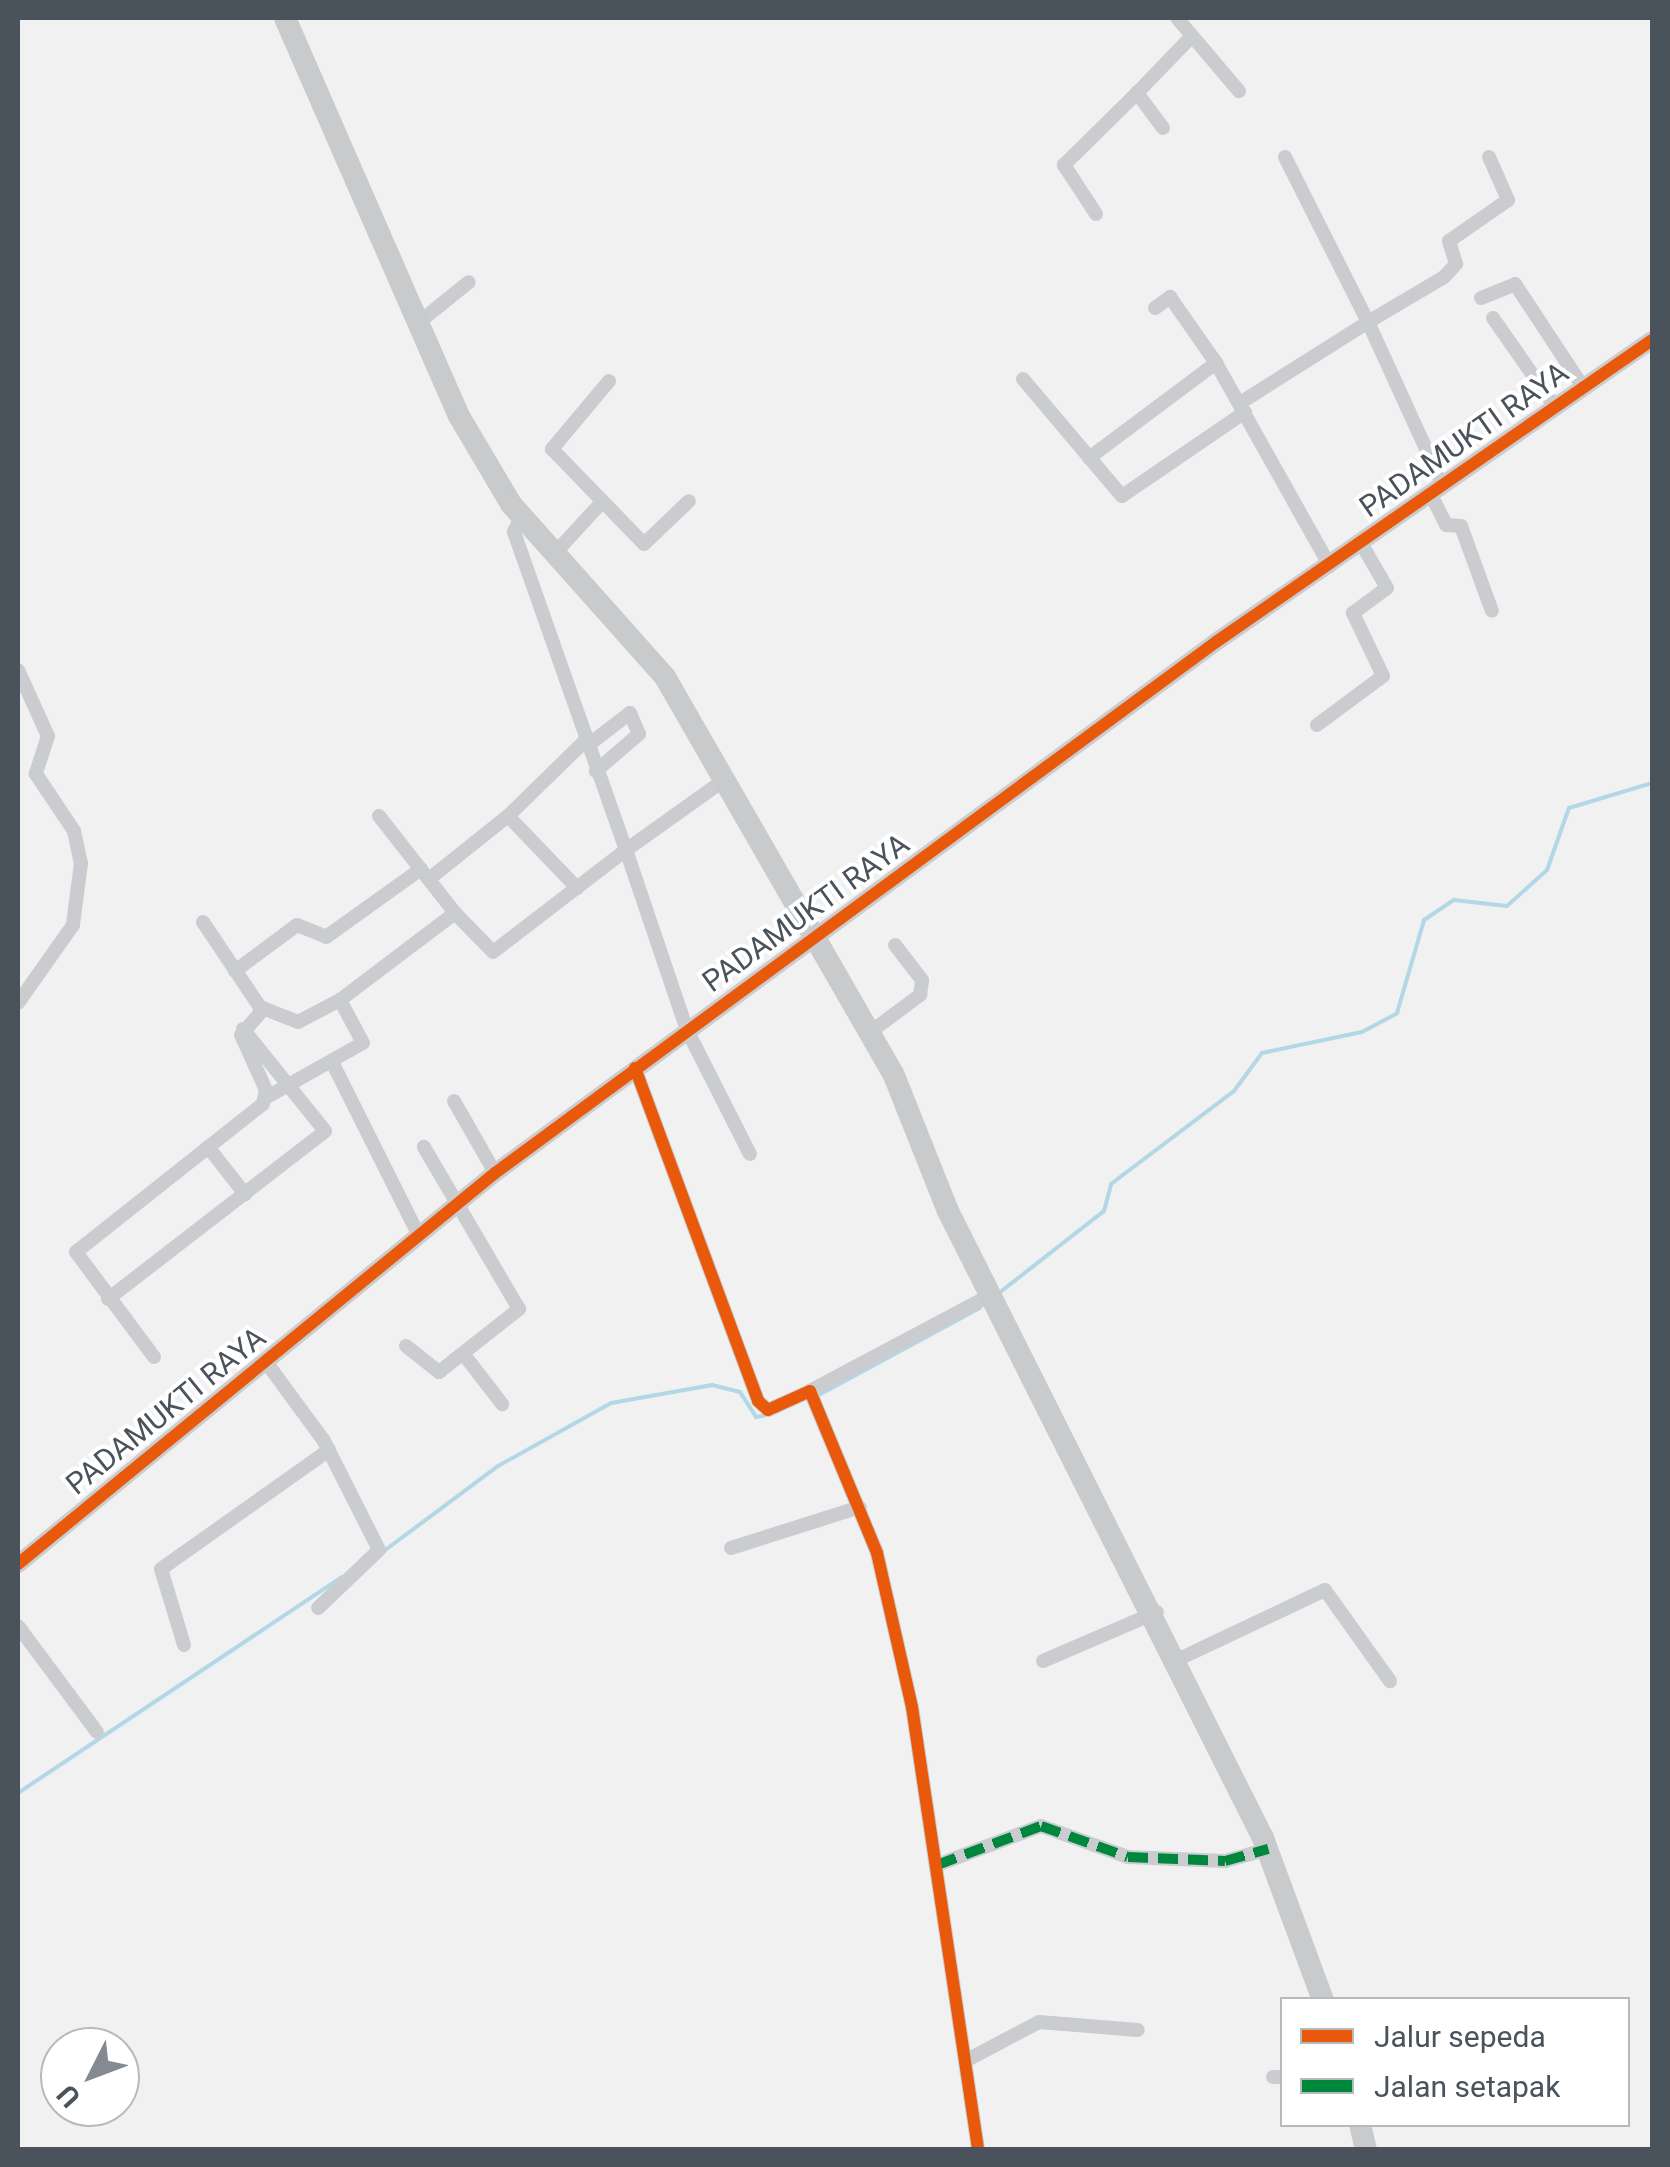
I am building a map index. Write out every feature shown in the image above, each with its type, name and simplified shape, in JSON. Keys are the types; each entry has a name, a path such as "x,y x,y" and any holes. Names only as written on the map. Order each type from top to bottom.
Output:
{"main road":[{"path":"285,18 460,416 522,516 666,677 728,778 815,942 869,1033 989,1296 1179,1659 1268,1849 1322,1997"}],"street":[{"path":"1176,18 1239,91"},
{"path":"1096,214 1064,165 1191,37"},
{"path":"1137,92 1163,128"},
{"path":"1286,157 1368,322 1436,488 1446,525 1461,526 1492,611"},
{"path":"1023,379 1125,496 1243,407 1368,322 1444,278 1456,264 1449,241 1508,200 1488,157"},
{"path":"418,323 469,282"},
{"path":"1481,298 1515,284 1584,386"},
{"path":"1155,308 1170,298 1216,362 1330,566"},
{"path":"1493,318 1554,407"},
{"name":"PADAMUKTI RAYA","path":"21,1555 266,1362 495,1173 635,1068 815,942 1436,488 1652,340"},
{"path":"1088,458 1216,362"},
{"path":"609,381 551,447 644,544 689,501"},
{"path":"556,552 602,502"},
{"path":"522,516 514,532 687,1030 750,1154"},
{"path":"1318,724 1383,676 1353,612 1386,588 1360,544"},
{"path":"18,670 48,736 36,774 74,831 80,863 72,925 18,1003"},
{"path":"236,971 297,925 326,937 425,874 508,816 586,743 630,713 639,734 596,771"},
{"path":"380,816 456,913 493,952 728,778"},
{"path":"508,816 577,888"},
{"path":"203,922 264,1009 298,1022 340,1000 456,913"},
{"path":"869,1033 920,994 922,980 894,944"},
{"path":"154,1357 76,1252 267,1097 366,1039 340,1000"},
{"path":"264,1009 243,1029 241,1043 267,1097"},
{"path":"108,1299 325,1131 292,1083 243,1029"},
{"path":"332,1062 419,1236"},
{"path":"635,1068 758,1401 768,1410 989,1296"},
{"path":"454,1101 495,1173"},
{"path":"208,1147 244,1194"},
{"path":"406,1346 436,1372 465,1356 519,1309 424,1147"},
{"path":"465,1356 502,1404"},
{"path":"266,1362 329,1450 379,1550 318,1608"},
{"path":"810,1391 860,1507 912,1706 968,2060 978,2150"},
{"path":"184,1645 161,1568 329,1450"},
{"path":"731,1548 860,1507"},
{"path":"1179,1659 1325,1590 1390,1682"},
{"path":"1042,1661 1156,1612"},
{"path":"18,1626 97,1732"},
{"path":"937,1864 1041,1826 1128,1857 1225,1861 1268,1849"},
{"path":"968,2060 1039,2022 1138,2030"}],"waterway":[{"path":"999,1293 1104,1211 1111,1184 1234,1091 1262,1053 1362,1032 1397,1013 1424,920 1454,900 1507,906 1547,870 1569,808 1652,783"},
{"path":"817,1396 980,1308"},
{"path":"384,1551 498,1466 611,1403 712,1385 740,1392 756,1417 766,1415"},
{"path":"18,1793 342,1577"}],"marked path":[{"path":"937,1865 1041,1826 1128,1857 1225,1861 1268,1849"}],"cycle path":[{"path":"18,1564 495,1173 1216,642 1652,340"},
{"path":"635,1068 758,1401 768,1410 810,1391 877,1553 912,1707 978,2150"}]}
